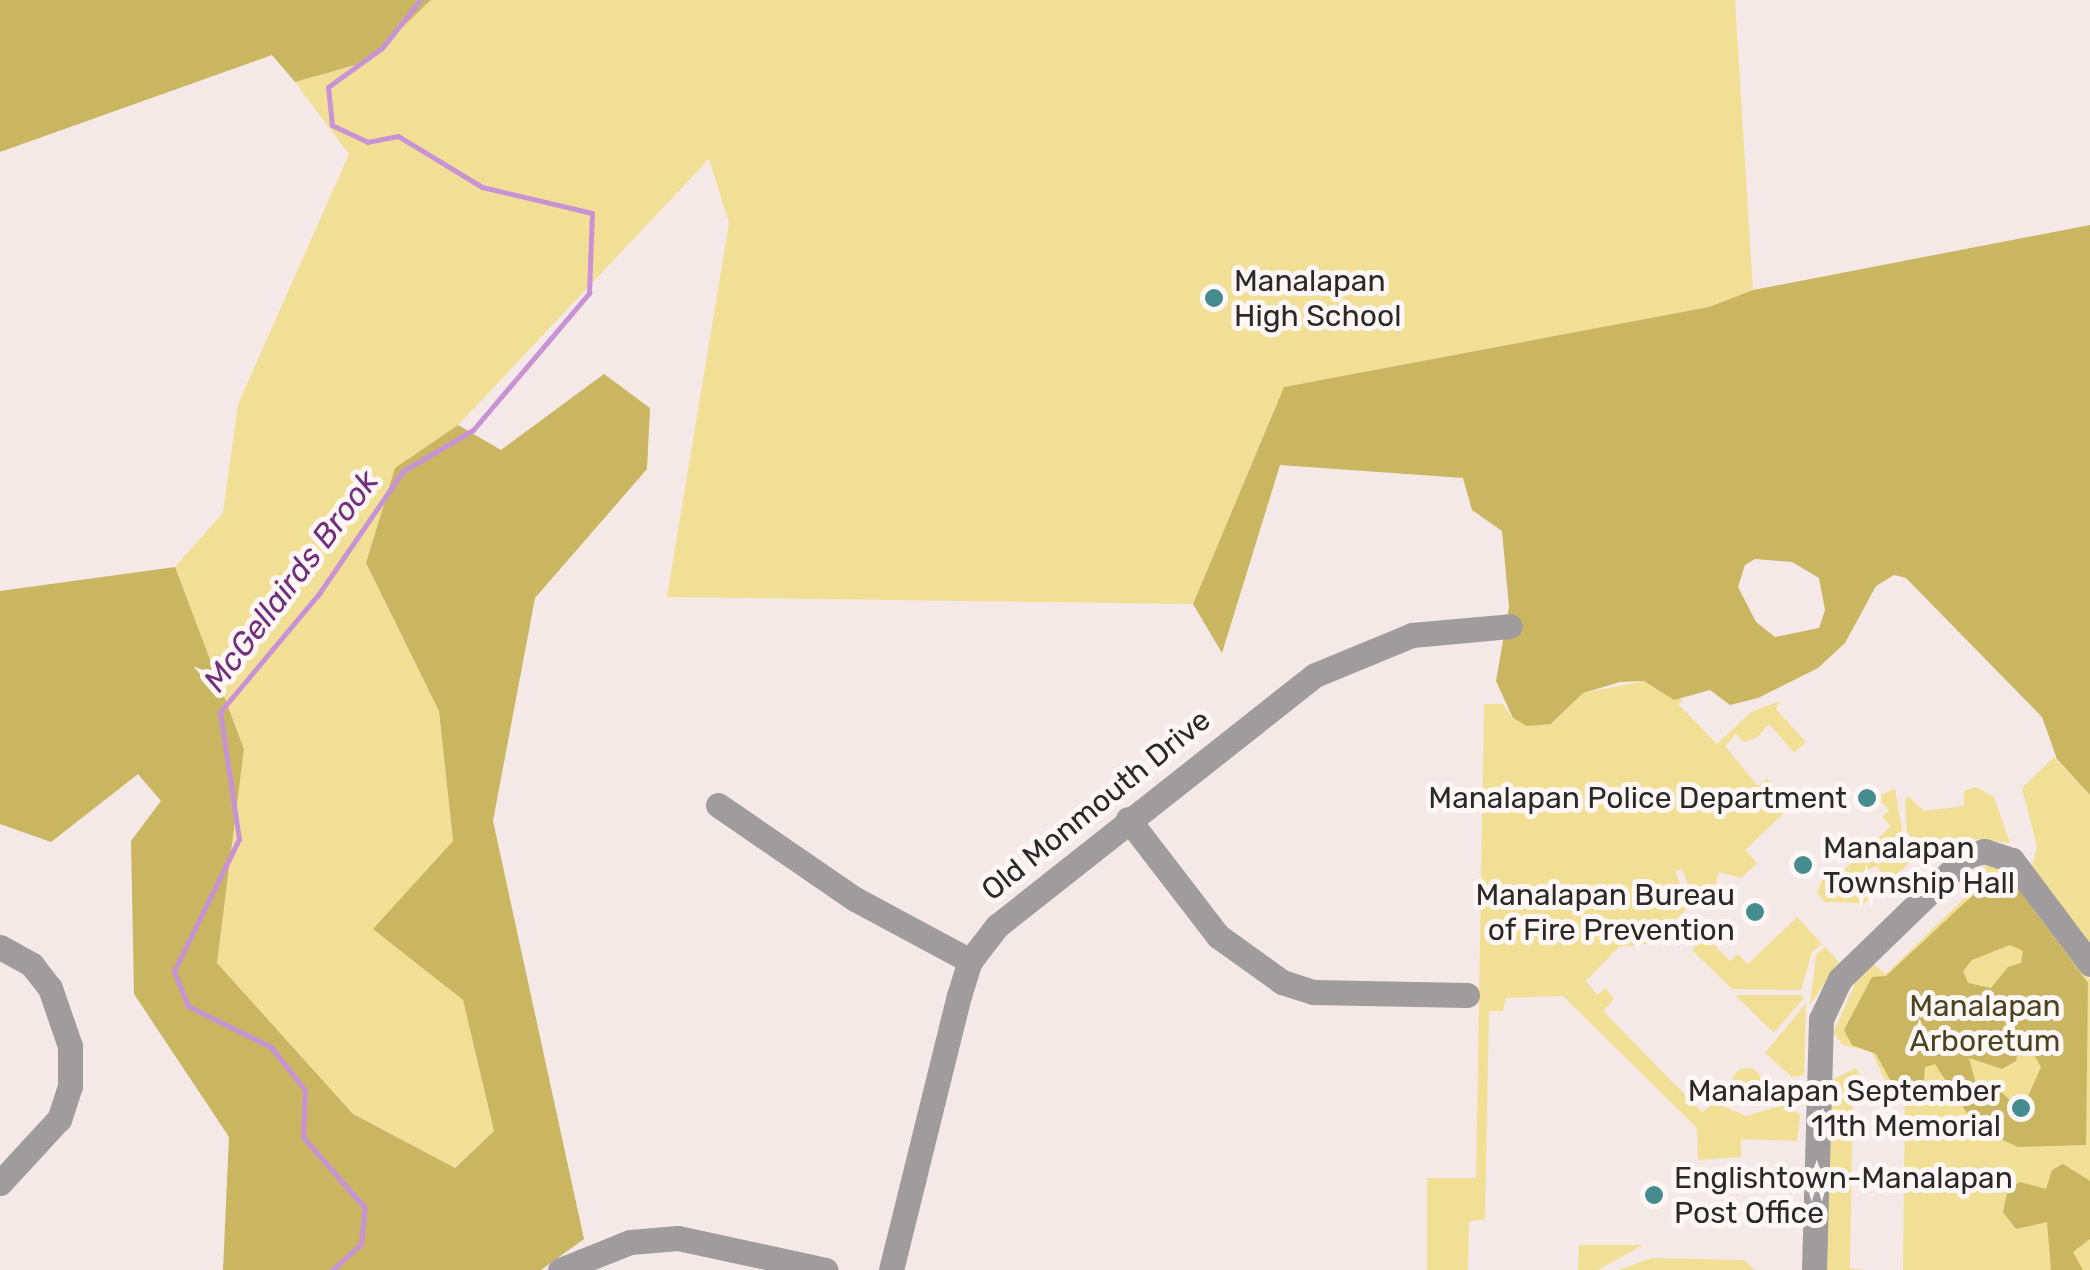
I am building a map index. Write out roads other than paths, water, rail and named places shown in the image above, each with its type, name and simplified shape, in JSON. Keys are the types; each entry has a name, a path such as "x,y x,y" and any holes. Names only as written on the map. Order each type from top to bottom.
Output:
{"street":[{"name":"Old Monmouth Drive","path":"891,1270 970,961 997,926 1292,690 1340,661 1412,635 1510,626"},
{"path":"718,805 855,900 970,961"},
{"path":"1128,819 1218,936 1282,982 1313,992 1467,995"},
{"path":"1814,1270 1821,1019 1840,979 1978,852 2012,860 2090,964"},
{"path":"0,947 32,965 50,988 70,1046 70,1086 59,1119 0,1183"},
{"path":"560,1270 597,1262 630,1242 694,1238 826,1270"}],"waterway":[{"name":"McGellairds Brook","path":"332,1270 361,1244 365,1208 303,1137 305,1090 271,1047 188,1006 174,971 239,839 220,712 318,595 403,471 473,430 589,293 592,213 482,187 398,136 368,142 332,125 328,87 382,48 420,0"}],"place":[{"name":"Manalapan High School","path":"1214,298"},
{"name":"Manalapan Police Department","path":"1867,798"},
{"name":"Manalapan Township Hall","path":"1803,865"},
{"name":"Manalapan Bureau of Fire Prevention","path":"1755,912"},
{"name":"Manalapan September 11th Memorial","path":"2021,1108"},
{"name":"Englishtown-Manalapan Post Office","path":"1654,1195"}],"park label":[{"name":"Manalapan Arboretum","path":"1985,1023"}]}
